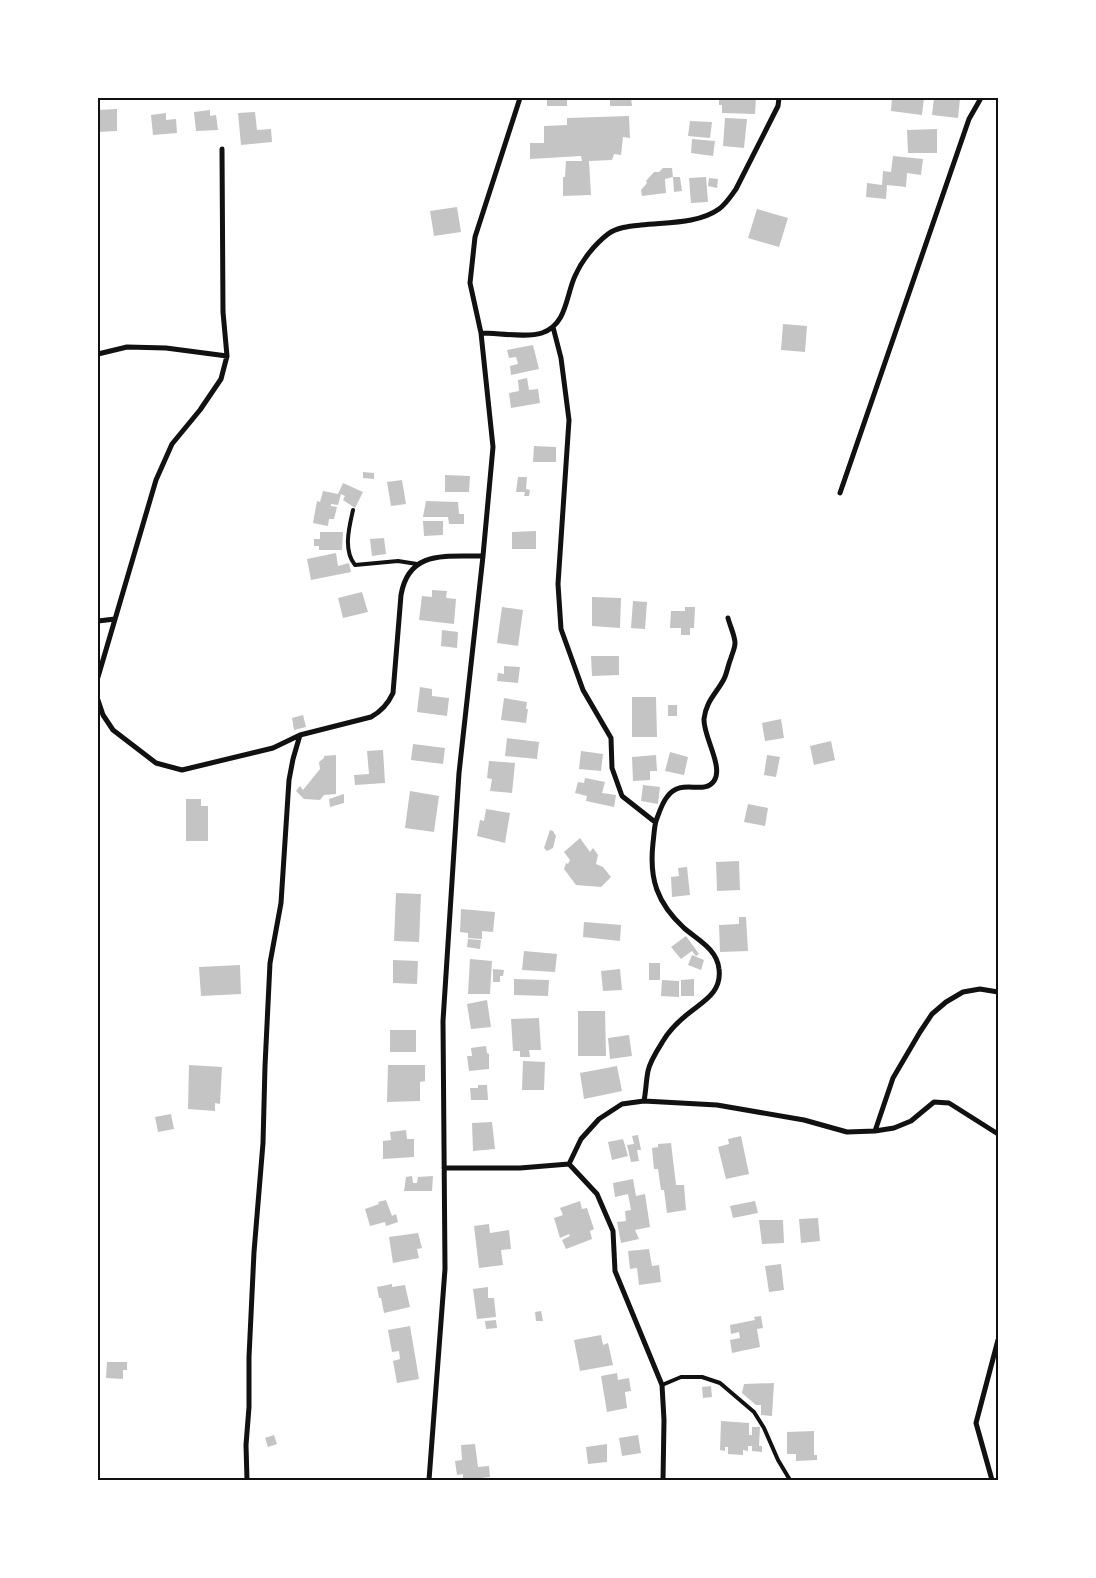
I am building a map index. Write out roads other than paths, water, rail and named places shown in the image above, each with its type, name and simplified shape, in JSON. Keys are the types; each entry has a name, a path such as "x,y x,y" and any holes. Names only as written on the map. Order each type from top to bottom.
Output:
{"street":[{"path":"429,1480 445,1268 443,1021 459,774 484,556 494,447 481,333 470,283 475,237 520,98"},
{"path":"481,333 532,335 543,333 553,327 564,310 575,276 590,252 609,233 629,226 695,219 708,216 720,209 736,189 778,106 779,98"},
{"path":"840,492 969,119 981,98"},
{"path":"98,677 156,480 172,444 200,410 221,379 227,356 222,312 222,149"},
{"path":"553,327 561,358 569,420 558,584 561,629 583,690 611,738 612,768 622,796 656,822"},
{"path":"98,354 127,347 156,348 227,356"},
{"path":"98,700 103,715 113,730 156,763 182,770 273,748 300,736 371,717 381,711 394,693 401,595 408,573 417,564 428,558 484,556"},
{"path":"644,1101 648,1069 664,1039 687,1014 707,1000 719,982 720,970 711,950 669,913 658,894 652,873 652,851 656,822 666,797 672,791 687,786 705,788 716,778 716,768 704,721 707,704 724,679 735,644 728,618"},
{"path":"98,621 115,619"},
{"path":"247,1480 246,1445 249,1407 249,1357 254,1252 263,1143 270,963 281,903 289,780 300,736"},
{"path":"875,1131 894,1078 932,1014 946,1002 963,992 980,989 998,992"},
{"path":"569,1164 581,1139 599,1119 622,1104 644,1101 717,1105 804,1120 847,1132 894,1128 911,1121 934,1102 949,1103 998,1134"},
{"path":"444,1168 520,1168 569,1164"},
{"path":"569,1164 597,1194 610,1223 613,1231 615,1271 662,1385 664,1420 663,1480"},
{"path":"992,1480 976,1423 998,1340"}],"lane":[{"path":"353,510 348,550 349,558 356,565 398,561 417,564"},
{"path":"662,1385 681,1377 702,1377 720,1384 754,1412 790,1480"}]}
